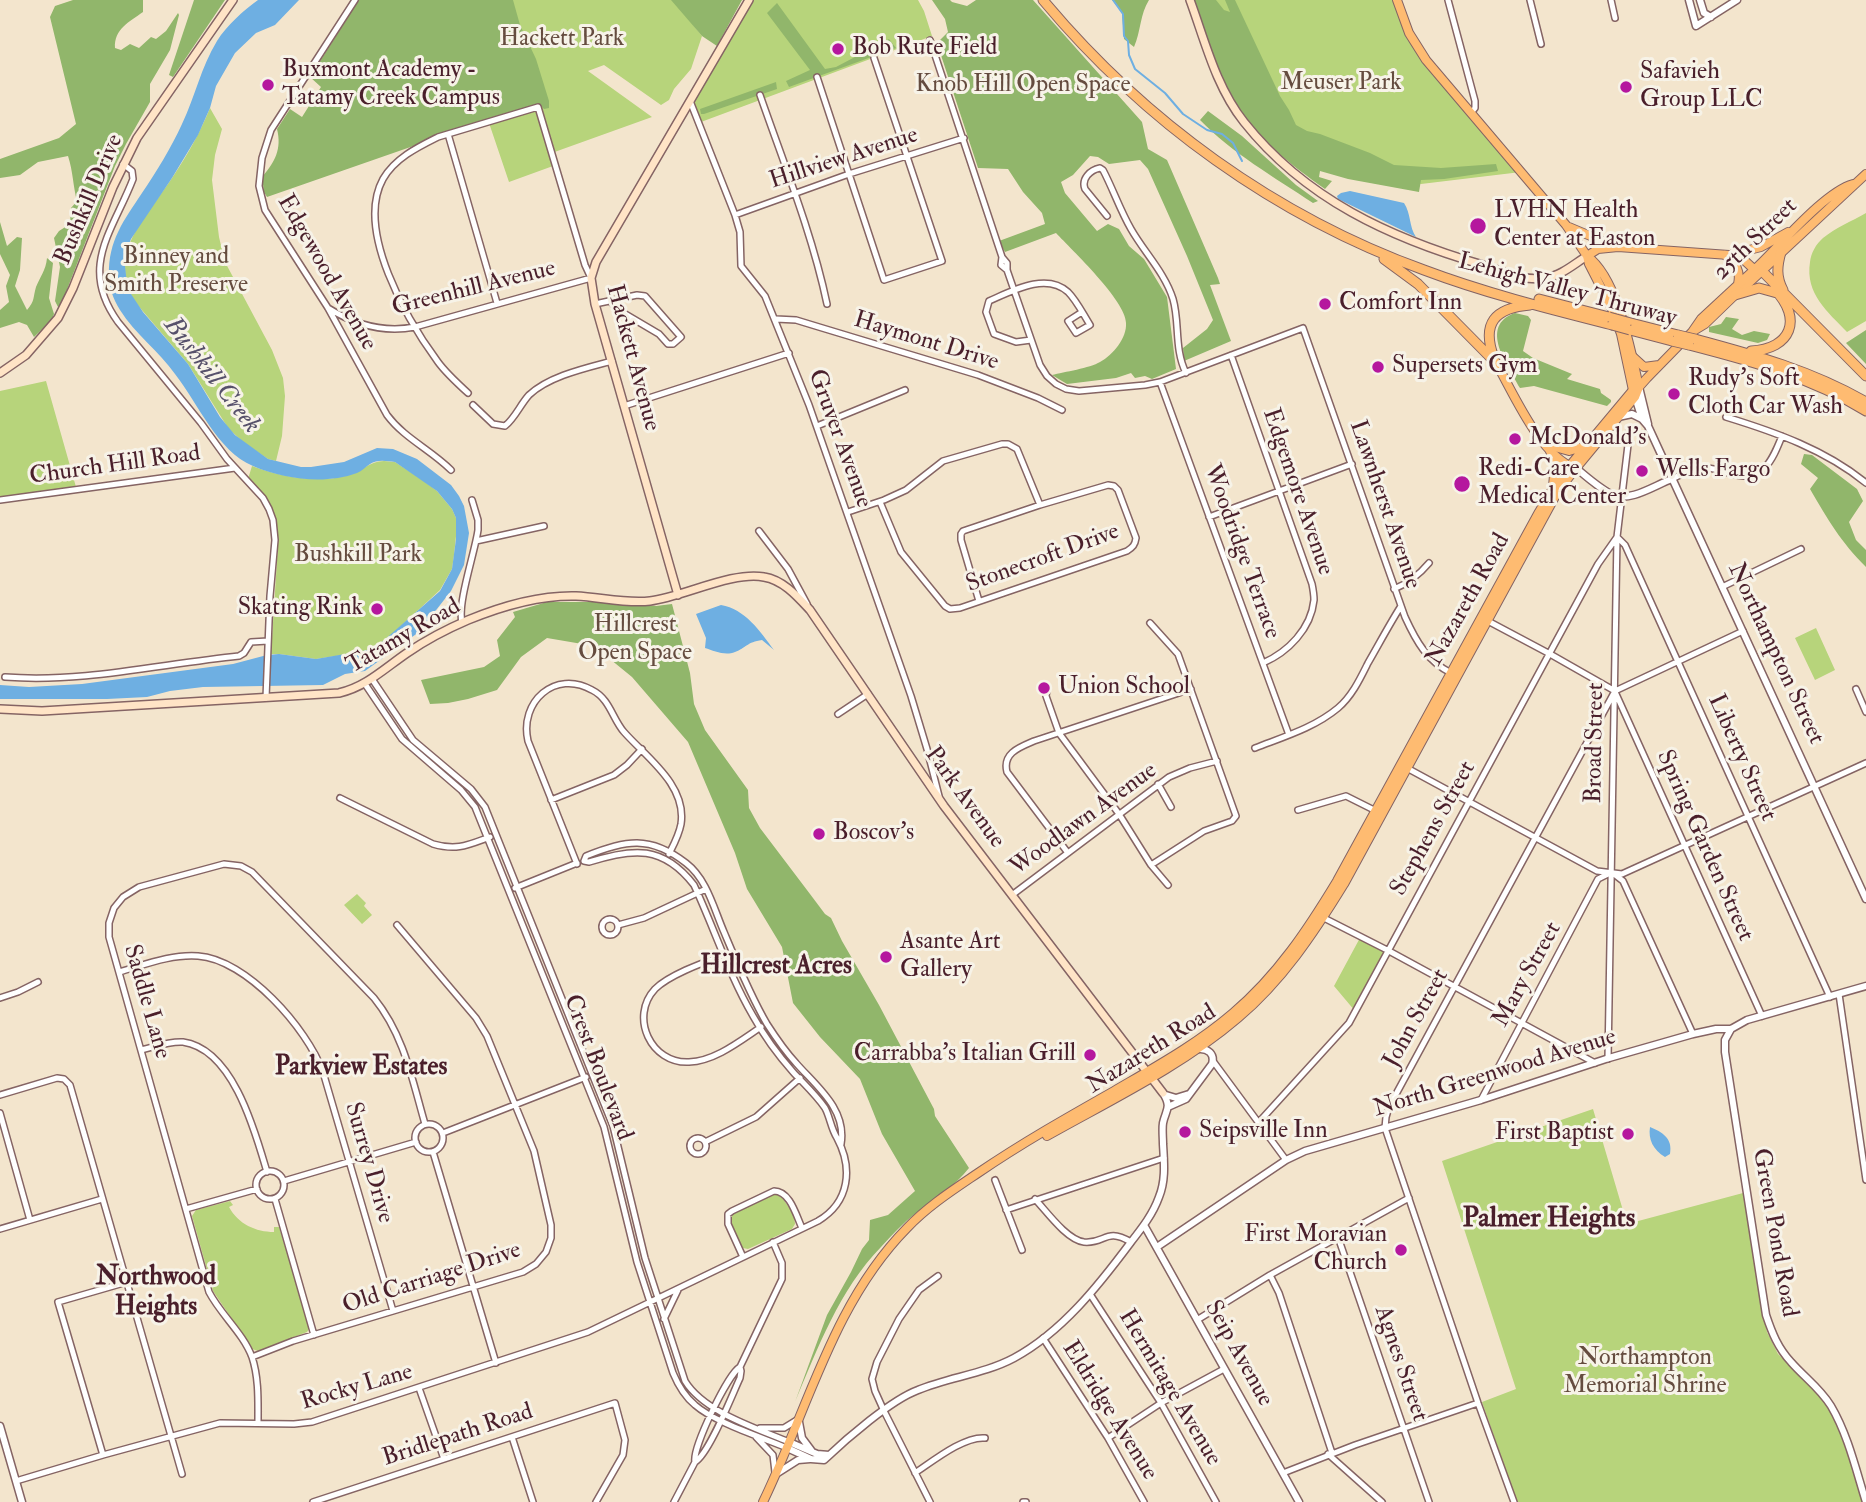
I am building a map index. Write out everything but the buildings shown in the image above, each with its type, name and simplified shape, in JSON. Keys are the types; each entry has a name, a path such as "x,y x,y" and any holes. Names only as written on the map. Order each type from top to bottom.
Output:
{"highway":[{"name":"Lehigh Valley Thruway","path":"1043,0 1112,75 1154,113 1194,145 1277,201 1368,248 1448,279 1611,321"},
{"name":"Lehigh Valley Thruway","path":"1051,0 1103,58 1169,117 1224,160 1296,205 1370,243 1431,267 1611,321 1778,362 1814,376 1866,402"},
{"path":"1368,248 1418,284 1496,363"},
{"path":"1742,351 1777,345 1789,327 1790,316 1777,273 1781,253"},
{"path":"1758,271 1866,376"},
{"path":"1735,295 1759,288 1781,293"},
{"path":"1496,363 1490,348 1489,333 1496,317 1508,308 1538,304"},
{"name":"Lehigh Valley Thruway","path":"1692,339 1794,375 1866,411"}],"main road":[{"name":"Bushkill Drive","path":"0,373 33,348 60,314 123,163 148,121 233,0"},
{"name":"Hackett Avenue","path":"678,594 595,304 591,278 596,262 748,0"},
{"path":"1190,0 1218,78 1237,113 1253,133 1299,176 1336,204 1371,224 1463,260 1526,278 1544,279 1554,276 1598,249 1618,247 1725,255 1741,258 1758,271"},
{"name":"Northampton Street","path":"1397,0 1409,33 1422,55 1566,225 1587,256 1617,321 1636,391"},
{"name":"25th Street","path":"1692,339 1701,319 1738,285 1781,253 1866,174"},
{"name":"25th Street","path":"1636,391 1659,365 1692,339 1735,295 1797,226 1845,186 1853,184"},
{"path":"1566,225 1618,247"},
{"path":"1725,255 1761,247 1797,226"},
{"path":"1725,255 1737,267 1738,285"},
{"name":"Northampton Street","path":"1587,256 1594,261 1612,292 1625,327 1636,391"},
{"path":"1632,356 1644,367 1659,365"},
{"path":"1496,363 1535,431 1572,466"},
{"name":"Nazareth Road","path":"762,1502 843,1318 871,1270 920,1215 971,1177 1194,1050 1238,1019 1293,960 1379,813 1552,489 1618,417 1636,391"},
{"name":"Nazareth Road","path":"1484,619 1572,466 1587,444 1636,391"},
{"path":"1550,447 1569,451 1587,444"},
{"path":"1550,447 1555,468 1552,489"},
{"name":"Tatamy Road","path":"0,709 42,711 337,694 368,681 411,650 462,622 506,607 546,598 575,596 646,601 737,578 754,576 774,580"},
{"path":"774,580 791,590 810,610"},
{"name":"Park Avenue","path":"810,610 939,798 1163,1093"},
{"name":"Nazareth Road","path":"1149,1075 1241,1006 1261,987 1321,916"}],"street":[{"name":"Edgewood Avenue","path":"355,0 271,130 262,158 259,186 265,210 328,308 387,415 395,426 452,470"},
{"path":"1448,0 1475,101 1475,108 1471,113"},
{"path":"1530,0 1541,44"},
{"path":"1611,0 1615,18"},
{"path":"1689,0 1696,26 1737,0"},
{"path":"1700,0 1703,13 1711,17"},
{"path":"930,40 1043,371 1056,384 1079,391 1160,382 1231,355"},
{"path":"817,76 884,280 942,261 874,58"},
{"path":"760,95 822,277 827,304"},
{"name":"Gruver Avenue","path":"690,101 735,215 740,232 741,266 765,296 776,319 848,512 911,696 939,798"},
{"path":"468,393 439,365 415,327 381,253 375,226 375,199 383,178 404,155 448,134 538,107 591,278"},
{"path":"448,134 497,303"},
{"name":"Hillview Avenue","path":"735,215 849,174 964,138"},
{"path":"123,163 132,172 133,179 102,250 100,278 106,302 118,322 201,423 234,468 263,498 273,520 275,540 266,698"},
{"path":"1107,216 1083,184 1090,172 1100,168 1104,170 1130,228 1166,284 1176,316 1180,362 1186,373"},
{"name":"Greenhill Avenue","path":"328,308 348,320 389,330 415,327 591,278"},
{"path":"1031,340 1016,342 994,334 986,312 989,301 1014,290 1042,283 1051,284 1068,292 1082,312"},
{"path":"595,304 637,295 645,296 681,335 679,340 668,344 659,334 625,314 610,301"},
{"name":"Haymont Drive","path":"776,319 796,320 978,376 1038,398 1062,410"},
{"name":"Lawnherst Avenue","path":"1231,355 1303,328 1401,606 1420,647 1431,659 1454,675"},
{"path":"624,406 789,353"},
{"name":"Edgemore Avenue","path":"1231,355 1310,576 1314,601 1304,627 1291,646 1263,663"},
{"path":"473,405 486,419 505,426 524,401 540,387 576,371 612,361"},
{"name":"Woodridge Terrace","path":"1160,382 1289,735"},
{"path":"817,426 905,390"},
{"name":"Northampton Street","path":"1636,391 1642,419 1648,426 1866,899"},
{"name":"Northampton Street","path":"1636,391 1648,426"},
{"path":"1618,417 1632,414 1642,419"},
{"path":"1726,417 1811,449 1866,484"},
{"name":"Broad Street","path":"1608,1059 1617,537 1630,428"},
{"path":"1572,466 1608,492 1622,496 1642,492 1691,470 1704,468 1740,476 1754,475 1769,464 1782,436"},
{"path":"848,512 880,502 913,486 943,461 992,445 1007,444 1017,449 1040,505 968,528 961,534 979,601"},
{"path":"1209,517 1352,464"},
{"name":"Church Hill Road","path":"0,500 234,468"},
{"name":"Stonecroft Drive","path":"880,502 901,552 950,609 1127,551 1136,544 1121,495 1114,486 1108,485 1040,505"},
{"path":"462,622 463,599 478,520 472,500"},
{"path":"476,541 544,526"},
{"name":"Park Avenue","path":"760,531 788,569 810,610"},
{"name":"Stephens Street","path":"1259,1122 1349,1023 1598,564 1617,537"},
{"name":"Liberty Street","path":"1617,537 1625,545 1830,997"},
{"path":"1722,587 1801,549"},
{"path":"1394,589 1407,584 1429,563"},
{"path":"774,580 788,569"},
{"path":"1255,748 1318,722 1345,701 1401,606"},
{"path":"1484,619 1615,691 1743,631"},
{"path":"1150,623 1178,654 1236,816 1232,821 1204,831 1152,864"},
{"path":"5,677 50,679 135,671 182,662 239,656 251,642 268,641"},
{"name":"Crest Boulevard","path":"368,681 413,740 477,795 485,807 613,1126 645,1258 685,1381 699,1398 753,1430"},
{"name":"Crest Boulevard","path":"368,681 406,743 470,799 607,1135 634,1251 679,1387 693,1404 711,1416 788,1445"},
{"path":"577,864 526,731 529,710 538,696 561,684 571,683 596,692 607,703 622,729 671,785 679,800 681,826 666,860"},
{"path":"1047,689 1046,696 1059,733 1168,886"},
{"path":"1068,853 1005,768 1008,756 1021,746 1191,689"},
{"path":"1856,689 1866,712"},
{"name":"John Street","path":"1385,1128 1389,1107 1615,691"},
{"name":"Spring Garden Street","path":"1615,691 1762,1016"},
{"path":"838,714 868,694"},
{"path":"551,800 614,775 642,749"},
{"name":"Woodlawn Avenue","path":"1012,895 1158,784 1189,768 1217,761"},
{"path":"1404,766 1597,871 1625,874 1866,763"},
{"path":"1158,784 1171,807"},
{"path":"1297,810 1346,796 1379,813"},
{"path":"340,799 437,846 460,848 496,835"},
{"path":"584,861 586,856 628,842 653,845 670,853"},
{"path":"508,890 584,861 589,862 617,853 649,853 666,860 686,875 698,893 745,1003 780,1057 826,1111 841,1144"},
{"name":"Rocky Lane","path":"16,1481 220,1423 312,1422 496,1363 589,1332 827,1215 842,1195 847,1174 841,1144 841,1126 835,1109 767,1024 732,952 706,889 687,863 670,853"},
{"name":"Saddle Lane","path":"258,1423 257,1382 252,1357 209,1293 119,972 109,936 109,923 114,908 127,894 146,884 219,865 235,865 256,875 364,987 389,1018 403,1046 425,1124"},
{"path":"1611,873 1623,881 1693,1034"},
{"name":"Mary Street","path":"1481,1100 1598,879 1611,873"},
{"path":"618,925 644,918 706,889"},
{"path":"1321,916 1595,1063"},
{"name":"Old Carriage Drive","path":"252,1357 287,1343 528,1269 542,1258 549,1245 551,1225 537,1161 480,1024 397,925"},
{"path":"732,952 674,976 653,991 647,1000 644,1013 647,1037 653,1047 662,1054 675,1060 690,1062 719,1053 767,1024"},
{"name":"Surrey Drive","path":"119,972 169,958 197,956 225,962 248,976 295,1024 315,1053 323,1072 393,1311"},
{"path":"0,998 38,982"},
{"name":"North Greenwood Avenue","path":"1157,1247 1286,1160 1305,1151 1693,1034 1731,1029 1762,1016 1866,986"},
{"path":"1839,994 1866,1180"},
{"name":"Green Pond Road","path":"1731,1029 1725,1040 1725,1052 1766,1315 1777,1343 1832,1407 1843,1430 1866,1502"},
{"path":"141,1050 178,1042 198,1046 215,1058 226,1072 249,1115 267,1172"},
{"path":"1194,1050 1200,1048 1211,1053 1213,1061 1286,1160"},
{"path":"1168,1107 1184,1100 1213,1061"},
{"path":"705,1142 756,1117 805,1073"},
{"path":"443,1133 592,1075"},
{"path":"0,1095 51,1079 64,1079 72,1088 182,1475"},
{"path":"1163,1093 1174,1098 1190,1093"},
{"path":"788,1445 824,1460 884,1411 919,1389 977,1373 1010,1360 1043,1338 1090,1294 1144,1225 1160,1194 1164,1177 1163,1123 1168,1107 1163,1093"},
{"path":"0,1113 30,1220"},
{"path":"425,1124 436,1125 443,1133 442,1145 433,1152 425,1152 416,1142 418,1130 425,1124"},
{"path":"1385,1128 1514,1502"},
{"path":"284,1181 416,1142"},
{"path":"433,1152 496,1363"},
{"path":"1006,1210 1164,1158"},
{"path":"267,1172 277,1173 284,1181 283,1192 275,1199 264,1198 257,1189 258,1179 267,1172"},
{"path":"995,1180 1022,1250"},
{"path":"186,1209 257,1189"},
{"path":"743,1257 727,1221 728,1214 732,1211 778,1190 785,1194 802,1228"},
{"path":"1197,1320 1270,1275 1409,1198"},
{"path":"0,1229 102,1199"},
{"path":"275,1199 314,1335"},
{"path":"1035,1199 1077,1240 1092,1242 1112,1235 1131,1242"},
{"name":"Seip Avenue","path":"1144,1225 1299,1502"},
{"name":"Agnes Street","path":"1338,1237 1429,1502"},
{"path":"674,1502 695,1462 704,1454 740,1378 740,1367 782,1279 782,1263 773,1242"},
{"path":"1270,1275 1279,1293 1330,1454 1382,1502"},
{"path":"930,1502 872,1384 873,1371 905,1309 919,1290 938,1276"},
{"path":"103,1455 58,1302 127,1282"},
{"path":"664,1319 678,1288"},
{"name":"Hermitage Avenue","path":"1090,1294 1161,1403 1216,1502"},
{"name":"Eldridge Avenue","path":"1043,1338 1108,1438 1144,1502"},
{"path":"695,1462 697,1446 714,1408 733,1371 740,1367"},
{"path":"1108,1438 1161,1403 1224,1368"},
{"path":"419,1388 444,1459"},
{"name":"Bridlepath Road","path":"313,1502 615,1403 625,1440 623,1455 596,1502"},
{"path":"1283,1473 1478,1403"},
{"path":"753,1430 784,1428 799,1418 802,1438 813,1456"},
{"path":"0,1426 22,1502"},
{"path":"753,1430 774,1455 775,1475"},
{"path":"512,1437 533,1502"},
{"path":"915,1473 945,1453 979,1437 985,1438"},
{"path":"775,1475 798,1460 813,1456"}],"green space":[{"path":"73,0 143,0 143,12 123,27 117,36 115,48 121,50 130,44 139,48 151,37 156,39 166,31 178,13 179,15 170,50 150,84 150,102 115,166 58,307 55,301 60,267 54,238 70,224 71,208 77,201 68,156 38,162 20,175 0,178 0,159 59,138 76,124 50,17 55,6"},
{"path":"194,0 225,0 173,77 169,75"},
{"path":"359,0 513,0 520,25 536,59 549,108 544,109 540,105 488,120 267,197 262,177 276,155 279,143 277,129 290,109 302,117 321,87 310,77"},
{"name":"Hackett Park","path":"510,0 742,0 693,25 702,36 691,69 674,89 669,100 661,105 604,65 588,71 652,117 549,154 553,166 509,182 488,120 540,104"},
{"path":"671,0 742,0 717,46 702,36"},
{"path":"742,0 918,0 932,36 701,122 690,101 747,2"},
{"name":"Knob Hill Open Space","path":"932,0 950,0 967,6 976,0 1033,0 1142,122 1148,149 1167,160 1218,278 1220,284 1210,285 1231,341 1184,361 1183,348 1207,329 1213,320 1148,169 1140,160 1109,164 1098,157 1090,156 1073,175 1061,182 1065,193 1097,231 1108,224 1119,229 1129,246 1144,259 1167,297 1176,369 1152,379 1145,376 1135,378 1131,373 1116,378 1067,384 1052,375 1090,366 1110,355 1126,329 1124,314 1108,289 1056,233 1005,252 999,241 1045,224 1042,213 1023,192 1008,169 978,168 937,43 948,32 945,19"},
{"path":"1112,0 1149,0 1134,47 1124,39 1122,12"},
{"name":"Meuser Park","path":"1194,0 1397,0 1409,33 1521,172 1421,184 1282,157"},
{"path":"1194,0 1216,0 1224,10 1230,12 1225,0 1235,0 1296,125 1394,165 1441,168 1496,164 1498,171 1421,180 1419,192 1320,171 1319,177 1332,181 1325,189 1276,151 1254,130 1235,105 1216,67"},
{"path":"777,3 825,69 836,67 889,39 896,48 789,87 786,81 810,70 767,13"},
{"path":"776,82 777,89 701,114 700,109"},
{"name":"Binney and Smith Preserve","path":"210,108 222,129 212,180 225,262 272,350 283,378 285,396 282,436 276,461 268,459 244,443 228,428 188,364 135,302 127,283 125,266 134,234 184,159"},
{"path":"1208,111 1242,136 1296,185 1318,201 1313,203 1212,132 1200,120"},
{"path":"1866,213 1866,321 1847,332 1814,293 1809,273 1811,255 1823,238"},
{"path":"0,222 7,246 17,237 22,238 20,270 15,286 27,310 33,301 47,258 53,263 49,298 54,314 52,320 34,337 27,325 19,322 0,328 0,310 9,302 6,286 10,275 0,254"},
{"path":"1515,313 1528,316 1531,320 1523,351 1572,374 1567,379 1600,389 1611,402 1607,406 1534,386 1520,388 1503,358 1497,337 1498,327 1504,319"},
{"path":"1726,317 1739,319 1732,329 1742,335 1754,331 1770,334 1767,340 1758,343 1709,332 1709,327 1721,324"},
{"path":"1866,330 1866,364 1846,343"},
{"path":"46,381 76,487 0,497 0,391"},
{"path":"1804,454 1812,455 1857,489 1863,501 1849,522 1856,540 1866,550 1866,567 1835,530 1810,489 1818,478 1801,464"},
{"name":"Bushkill Park","path":"384,461 395,462 437,491 456,518 452,569 440,590 388,638 369,651 316,659 271,654 277,533 270,508 248,479 252,466 287,476 325,479 349,475"},
{"name":"Hillcrest Open Space","path":"547,602 656,606 672,604 690,673 694,704 705,730 748,790 749,808 760,828 825,914 831,918 934,1109 935,1116 969,1168 902,1225 866,1264 831,1320 795,1402 827,1315 869,1240 870,1220 888,1215 915,1191 882,1134 860,1079 820,1037 793,1003 782,947 747,889 735,853 688,742 632,677 594,646 547,638 521,657 497,690 468,699 430,704 421,680 484,667 500,656 497,640 515,617 513,612"},
{"path":"1816,628 1835,670 1815,680 1795,638"},
{"path":"357,894 372,915 362,924 344,905"},
{"path":"1361,936 1389,951 1355,1011 1334,986"},
{"name":"Northampton Memorial Shrine","path":"1593,1109 1627,1224 1743,1193 1767,1332 1778,1354 1822,1396 1839,1429 1864,1502 1517,1502 1482,1402 1516,1389 1442,1161"},
{"path":"777,1193 786,1202 793,1216 795,1224 792,1229 748,1249 743,1248 732,1226 734,1212"},
{"path":"230,1201 233,1205 229,1207 233,1213 248,1226 274,1232 274,1227 279,1227 310,1327 307,1332 258,1351 252,1349 213,1291 192,1216 196,1210"}],"water":[{"path":"258,0 299,0 275,25 256,33 235,53 216,86 198,135 131,239 125,266 127,284 143,312 188,364 220,417 235,435 268,459 311,467 344,462 377,448 393,449 417,459 451,485 464,506 469,533 464,565 451,591 419,632 365,671 345,674 323,685 203,687 147,697 107,699 0,699 0,685 29,687 82,684 233,664 267,655 316,659 374,649 440,591 452,569 456,518 437,491 395,462 376,461 345,477 304,479 277,474 240,459 209,425 169,366 126,319 112,293 109,263 118,231 173,142 217,41 236,19"},
{"path":"1350,191 1404,203 1416,237 1338,199 1337,196 1341,193"},
{"path":"721,605 745,616 774,650 762,640 731,653 705,648 706,638 696,614"},
{"path":"1650,1127 1668,1140 1670,1154 1665,1157 1654,1148"}],"waterway":[{"path":"1113,0 1123,14 1124,36 1128,41 1129,55 1135,69 1165,93 1183,114 1207,130 1222,134 1233,143 1242,161"}],"place":[{"name":"Bob Rute Field","path":"838,49"},
{"name":"Buxmont Academy - Tatamy Creek Campus","path":"268,85"},
{"name":"Safavieh Group LLC","path":"1626,87"},
{"name":"LVHN Health Center at Easton","path":"1478,226"},
{"name":"Comfort Inn","path":"1325,304"},
{"name":"Supersets Gym","path":"1378,367"},
{"name":"Rudy's Soft Cloth Car Wash","path":"1674,394"},
{"name":"McDonald's","path":"1515,439"},
{"name":"Wells Fargo","path":"1642,471"},
{"name":"Redi-Care Medical Center","path":"1462,484"},
{"name":"Skating Rink","path":"377,609"},
{"name":"Union School","path":"1044,688"},
{"name":"Boscov's","path":"819,834"},
{"name":"Asante Art Gallery","path":"886,957"},
{"name":"Carrabba's Italian Grill","path":"1090,1055"},
{"name":"Seipsville Inn","path":"1185,1132"},
{"name":"First Baptist","path":"1628,1134"},
{"name":"First Moravian Church","path":"1401,1250"}],"district":[{"name":"Hillcrest Acres","path":"776,967"},
{"name":"Parkview Estates","path":"361,1068"},
{"name":"Palmer Heights","path":"1549,1220"},
{"name":"Northwood Heights","path":"156,1293"}],"water label":[{"name":"Bushkill Creek","path":"211,376"}]}
